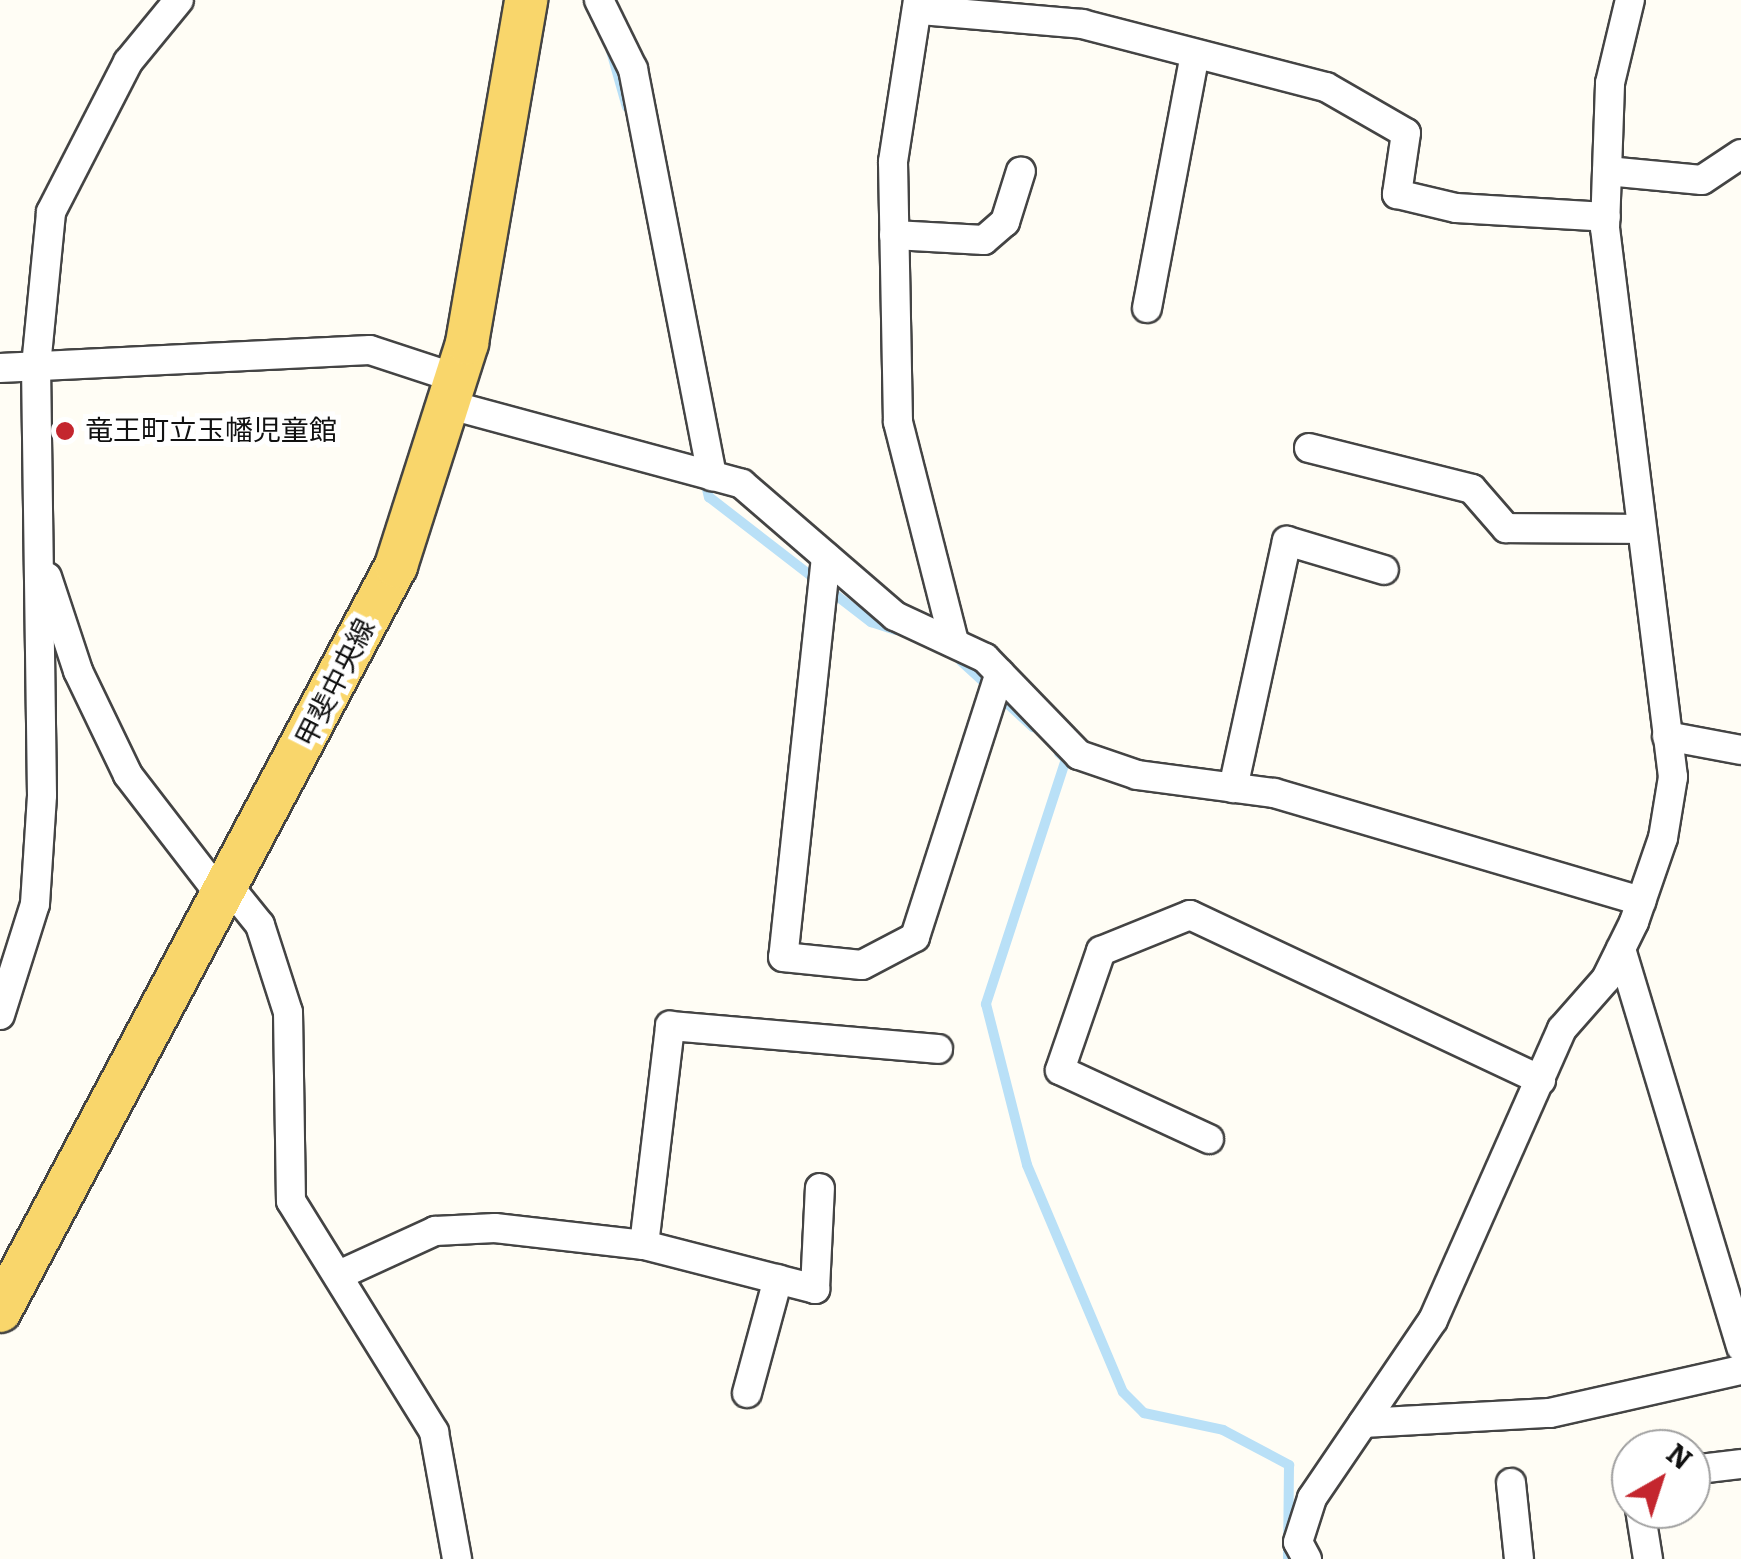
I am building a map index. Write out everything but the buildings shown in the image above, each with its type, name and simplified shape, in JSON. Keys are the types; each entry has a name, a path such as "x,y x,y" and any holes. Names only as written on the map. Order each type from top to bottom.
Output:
{"main road":[{"name":"甲斐中央線","path":"0,1312 228,895 396,566 454,392 526,0"}],"street":[{"path":"0,1015 35,904 39,552 36,366 51,212 128,62 179,0"},
{"path":"599,0 633,68 712,476"},
{"path":"1308,1559 1298,1542 1312,1498 1432,1320 1562,1029 1621,949 1666,823 1667,736 1639,528 1606,217 1610,83 1630,0"},
{"path":"954,638 898,422 893,162 919,5 1082,24 1326,87 1406,133 1397,194 1456,208 1606,217"},
{"path":"1147,308 1195,54"},
{"path":"1607,171 1702,180 1741,154"},
{"path":"894,236 984,240 1005,222 1021,171"},
{"path":"0,368 370,350 454,392 742,484 895,616 954,638 1000,674 1079,755 1137,775 1233,788 1397,825 1641,901"},
{"path":"1309,448 1472,489 1506,528 1639,528"},
{"path":"1233,788 1288,540 1384,570"},
{"path":"39,552 78,671 128,775 228,895 260,925 288,1012 290,1201 434,1432 456,1559"},
{"path":"826,557 783,957 862,965 914,937 1000,674"},
{"path":"1667,736 1741,750"},
{"path":"1208,1139 1060,1070 1102,951 1190,915 1541,1080"},
{"path":"1621,949 1741,1346"},
{"path":"644,1246 670,1026 938,1049"},
{"path":"339,1274 436,1231 496,1228 644,1246 815,1288 820,1188"},
{"path":"747,1393 778,1279"},
{"path":"1363,1422 1550,1413 1741,1370"},
{"path":"1711,1468 1741,1464"},
{"path":"1511,1483 1519,1559"},
{"path":"1643,1529 1648,1559"}],"waterway":[{"path":"611,51 627,107"},
{"path":"704,476 709,497 871,622 896,630"},
{"path":"961,661 1033,727"},
{"path":"1059,753 1066,759 986,1004 1027,1165 1123,1392 1144,1413 1223,1430 1289,1465 1288,1559"}],"place":[{"name":"竜王町立玉幡児童館","path":"65,431"}]}
